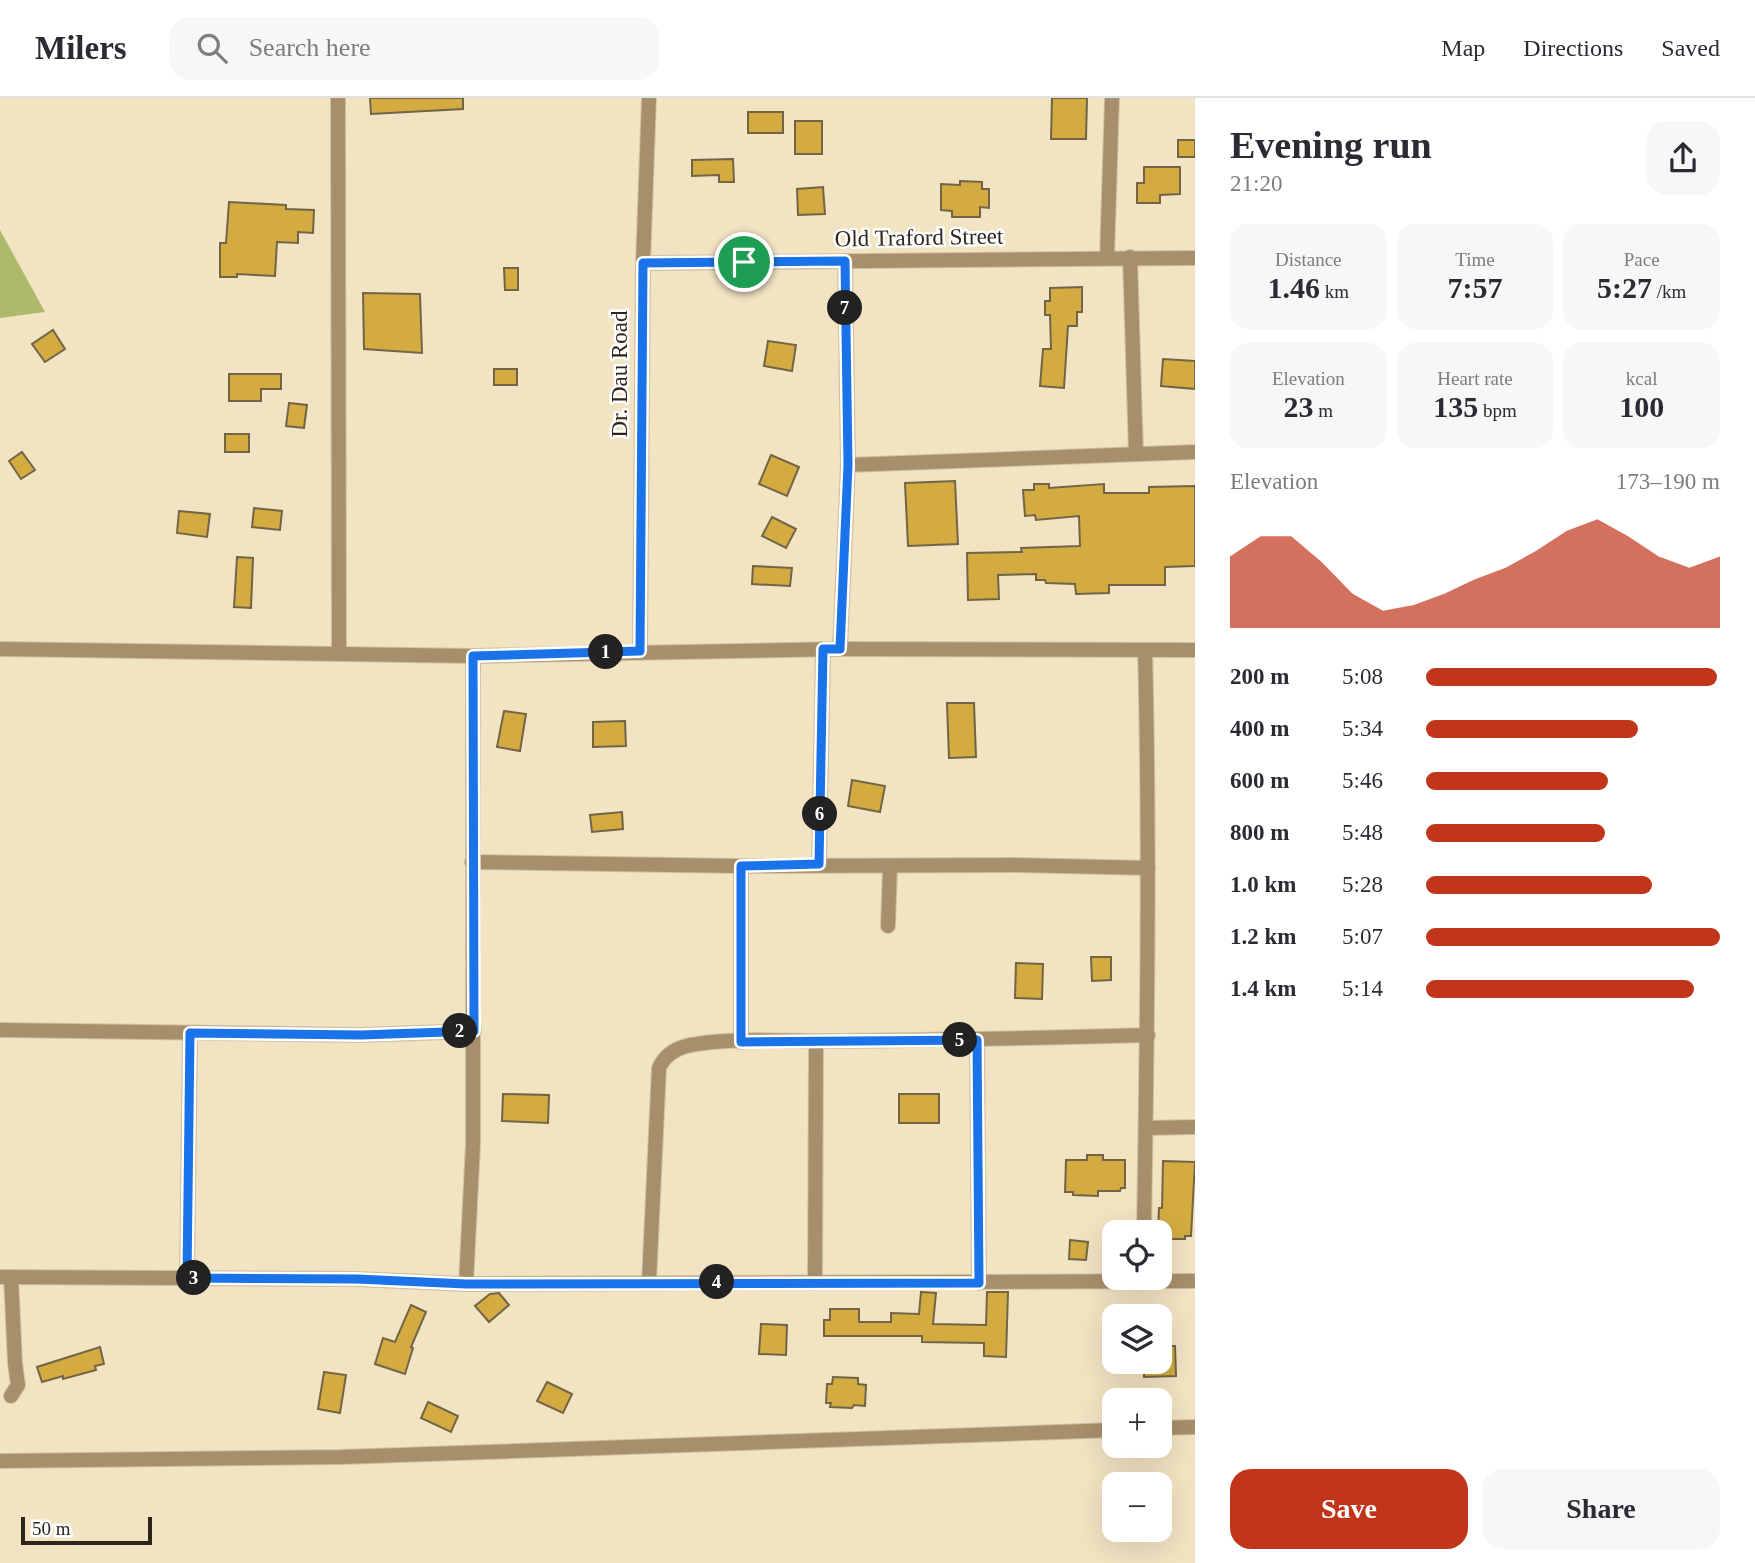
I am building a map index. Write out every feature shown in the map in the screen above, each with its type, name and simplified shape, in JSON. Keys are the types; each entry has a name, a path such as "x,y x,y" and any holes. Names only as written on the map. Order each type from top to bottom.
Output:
{"street":[{"path":"338,98 339,653"},
{"name":"Dr. Dau Road","path":"640,651 643,263 649,98"},
{"path":"1107,257 1112,98"},
{"path":"1130,257 1136,453"},
{"name":"Old Traford Street","path":"643,263 1195,258"},
{"path":"840,649 848,465 845,261"},
{"path":"848,465 1195,452"},
{"path":"0,649 473,656 823,649 1195,650"},
{"path":"819,864 823,649"},
{"path":"1144,1220 1148,1035 1145,650"},
{"path":"466,1284 473,1144 473,656"},
{"path":"472,862 1148,868"},
{"path":"741,866 741,1042"},
{"path":"888,926 890,867"},
{"path":"0,1030 361,1035 474,1031"},
{"path":"187,1278 190,1033"},
{"path":"649,1282 659,1068 664,1058 673,1051 697,1044 741,1042 1148,1035"},
{"path":"977,1040 979,1283"},
{"path":"815,1283 816,1042"},
{"path":"1146,1128 1195,1127"},
{"path":"11,1396 18,1385 6,1277 357,1279 466,1284 979,1283 1102,1280"},
{"path":"1172,1281 1195,1282"},
{"path":"1172,1428 1195,1427"},
{"path":"0,1461 342,1457 1102,1430"}],"green space":[{"path":"0,230 45,312 0,318"}],"building":[{"path":"370,98 463,98 463,109 371,114"},
{"path":"1052,98 1087,98 1086,139 1051,139"},
{"path":"748,112 783,112 783,133 748,133"},
{"path":"795,121 822,121 822,154 795,154"},
{"path":"1178,140 1195,140 1195,157 1178,157"},
{"path":"733,159 734,182 719,182 719,175 692,176 692,160"},
{"path":"1144,167 1180,167 1180,194 1160,195 1160,203 1137,203 1137,183 1144,183"},
{"path":"960,181 982,182 982,189 989,189 989,208 980,207 980,217 952,217 952,211 941,210 941,184 960,185"},
{"path":"823,187 825,214 798,215 797,189"},
{"path":"229,202 286,205 286,209 314,210 313,233 298,232 298,243 277,242 275,276 237,274 237,277 220,277 220,243 226,243"},
{"path":"504,268 518,268 518,290 505,290"},
{"path":"1082,287 1082,312 1077,312 1077,326 1068,326 1064,388 1040,386 1043,349 1051,349 1050,315 1045,315 1045,301 1050,301 1050,288"},
{"path":"363,293 420,294 422,353 364,349"},
{"path":"53,330 65,349 45,362 32,344"},
{"path":"768,341 796,345 792,371 764,366"},
{"path":"1163,359 1195,361 1195,389 1161,386"},
{"path":"494,369 517,369 517,385 494,385"},
{"path":"229,374 281,374 281,389 261,389 261,401 229,401"},
{"path":"289,403 307,405 304,428 286,426"},
{"path":"225,434 249,434 249,452 225,452"},
{"path":"22,452 35,470 21,479 9,461"},
{"path":"771,455 799,467 787,496 759,484"},
{"path":"955,481 958,544 908,546 905,483"},
{"path":"1034,484 1049,484 1049,488 1104,484 1104,493 1149,493 1149,487 1195,486 1195,566 1165,567 1165,585 1109,585 1109,593 1076,594 1075,584 1046,583 1045,580 1036,580 1036,574 998,575 999,599 968,600 967,553 1022,552 1021,548 1080,546 1079,516 1036,520 1035,515 1025,516 1023,490 1034,490"},
{"path":"254,508 282,511 280,530 252,527"},
{"path":"179,511 210,514 207,537 177,533"},
{"path":"772,517 796,529 786,548 762,536"},
{"path":"237,557 253,558 251,608 234,607"},
{"path":"753,566 792,568 790,586 752,584"},
{"path":"947,703 974,703 976,757 949,758"},
{"path":"504,711 526,714 520,751 497,747"},
{"path":"625,721 626,746 593,747 593,722"},
{"path":"852,780 885,786 880,812 848,806"},
{"path":"622,812 623,829 592,832 590,815"},
{"path":"1091,957 1111,957 1111,980 1092,981"},
{"path":"1016,963 1043,964 1042,999 1015,998"},
{"path":"503,1094 549,1095 548,1123 502,1121"},
{"path":"899,1094 939,1094 939,1123 899,1123"},
{"path":"1087,1155 1103,1155 1103,1160 1125,1160 1125,1188 1120,1191 1098,1191 1098,1196 1065,1192 1066,1160 1087,1160"},
{"path":"1163,1161 1195,1162 1191,1236 1172,1239 1172,1220 1158,1220 1159,1208 1162,1208"},
{"path":"1070,1240 1088,1242 1086,1260 1069,1259"},
{"path":"921,1292 936,1293 933,1324 986,1325 987,1292 1008,1292 1006,1357 984,1356 984,1343 922,1342 922,1336 824,1336 824,1320 830,1320 830,1309 859,1309 859,1322 891,1322 891,1313 919,1314"},
{"path":"499,1293 509,1305 489,1322 475,1306 490,1294"},
{"path":"411,1305 426,1312 411,1347 413,1348 405,1374 375,1364 383,1338 395,1342"},
{"path":"761,1324 787,1325 786,1355 759,1354"},
{"path":"1172,1346 1175,1346 1176,1376 1144,1377 1144,1374 1172,1374"},
{"path":"100,1347 104,1364 95,1366 96,1370 42,1382 37,1367"},
{"path":"324,1372 346,1375 340,1413 318,1409"},
{"path":"833,1377 858,1378 858,1384 866,1385 865,1406 830,1407 831,1403 826,1403 827,1384 832,1384"},
{"path":"547,1382 572,1394 563,1413 537,1401"},
{"path":"428,1402 458,1416 451,1432 421,1418"}],"route":[{"path":"845,261 848,465 840,649 823,649 819,864 741,866 741,1042 977,1040 979,1283 466,1284 357,1279 187,1278 190,1033 361,1035 474,1031 473,656 640,651 643,263 744,262 845,261"}]}
